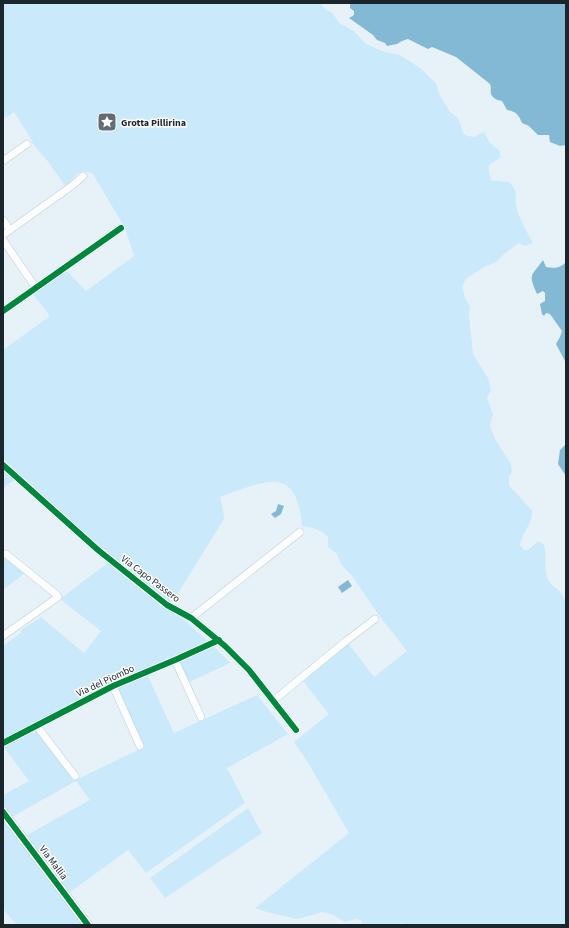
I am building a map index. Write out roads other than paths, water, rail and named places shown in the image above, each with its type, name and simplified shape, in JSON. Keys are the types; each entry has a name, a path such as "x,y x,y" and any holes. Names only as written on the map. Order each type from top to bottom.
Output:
{"street":[{"path":"3,161 27,144"},
{"path":"3,236 83,176"},
{"path":"3,220 10,230"},
{"path":"3,311 121,228"},
{"path":"3,240 36,288"},
{"name":"Via Capo Passero","path":"3,465 98,550 167,605 191,618 219,640 249,670 296,730"},
{"path":"191,618 300,532"},
{"path":"3,636 58,597 6,554"},
{"path":"274,701 375,619"},
{"name":"Via del Piombo","path":"3,743 112,686 219,640"},
{"path":"175,660 201,717"},
{"path":"112,686 140,746"},
{"path":"36,725 76,776"},
{"name":"Via Mallia","path":"3,812 88,925"}],"place":[{"name":"Grotta Pillirina","path":"107,122"}]}
